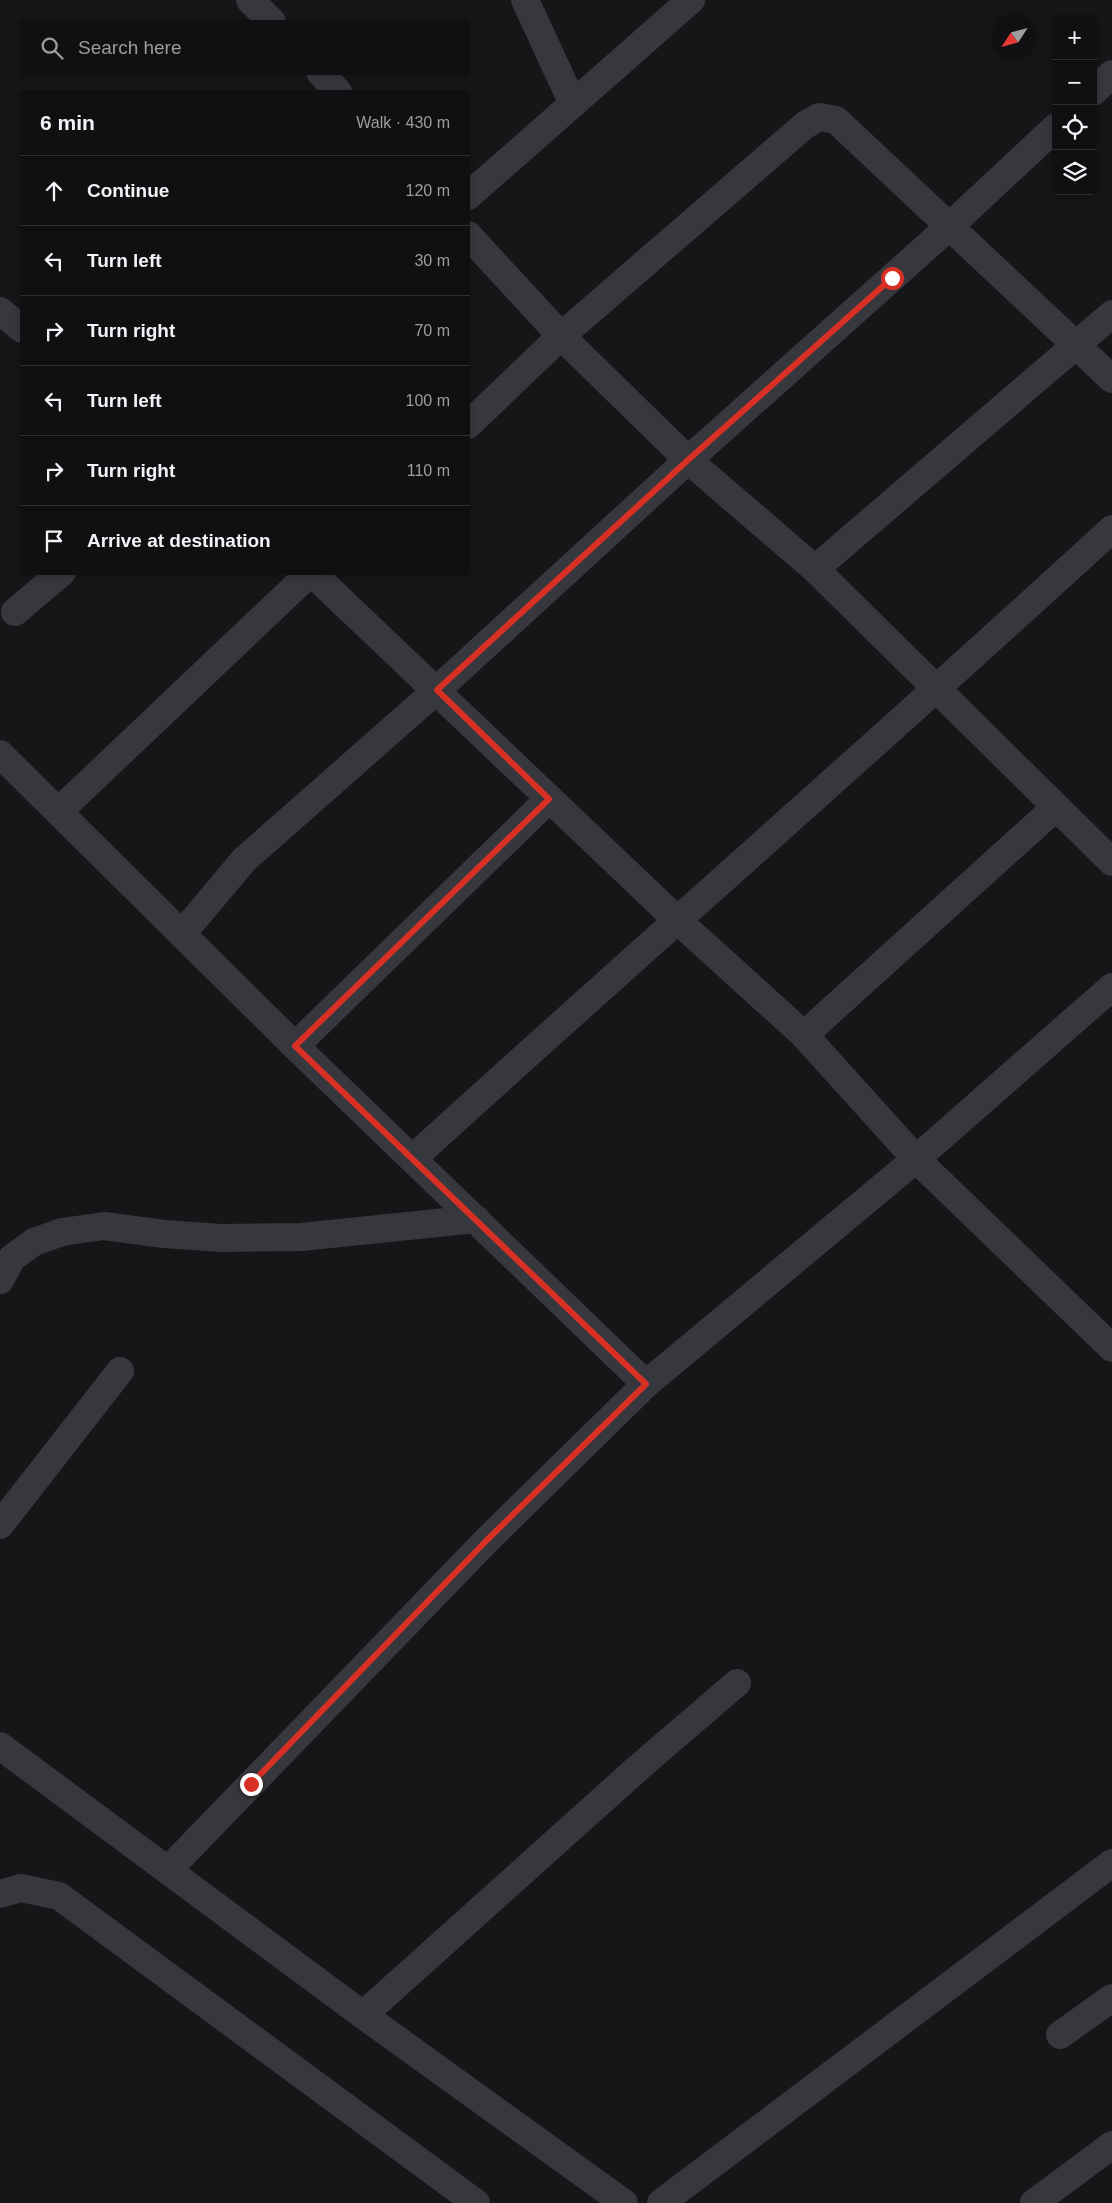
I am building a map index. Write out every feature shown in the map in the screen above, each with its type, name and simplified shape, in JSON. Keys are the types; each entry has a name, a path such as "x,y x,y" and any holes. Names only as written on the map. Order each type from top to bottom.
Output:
{"street":[{"path":"250,0 270,20"},
{"path":"525,0 572,104"},
{"path":"470,194 691,0"},
{"path":"1097,88 1112,74"},
{"path":"323,75 336,90"},
{"path":"470,423 561,336 805,125 819,117 836,120 951,225 1112,379"},
{"path":"182,934 244,860 437,690 688,460 951,225 1052,131"},
{"path":"470,237 561,336 688,460 815,569 1112,862"},
{"path":"0,311 20,327"},
{"path":"815,569 1112,314"},
{"path":"413,1158 676,919 936,690 1112,529"},
{"path":"15,612 58,575"},
{"path":"59,811 308,575"},
{"path":"314,575 676,919 804,1035 916,1159 1112,1348"},
{"path":"0,754 295,1046 646,1384"},
{"path":"295,1046 549,799"},
{"path":"804,1035 1056,808"},
{"path":"168,1870 487,1540 646,1384 916,1159 1112,987"},
{"path":"0,1280 12,1258 34,1242 62,1232 104,1226 202,1237 301,1237 476,1219"},
{"path":"0,1525 120,1371"},
{"path":"363,2015 638,1768 737,1683"},
{"path":"0,1746 363,2015 624,2203"},
{"path":"661,2203 1112,1863"},
{"path":"0,1894 21,1888 59,1896 476,2203"},
{"path":"1060,2035 1112,1998"},
{"path":"1034,2203 1112,2144"}],"route":[{"path":"251,1784 487,1540 646,1384 295,1046 549,799 437,690 688,460 892,278"}]}
